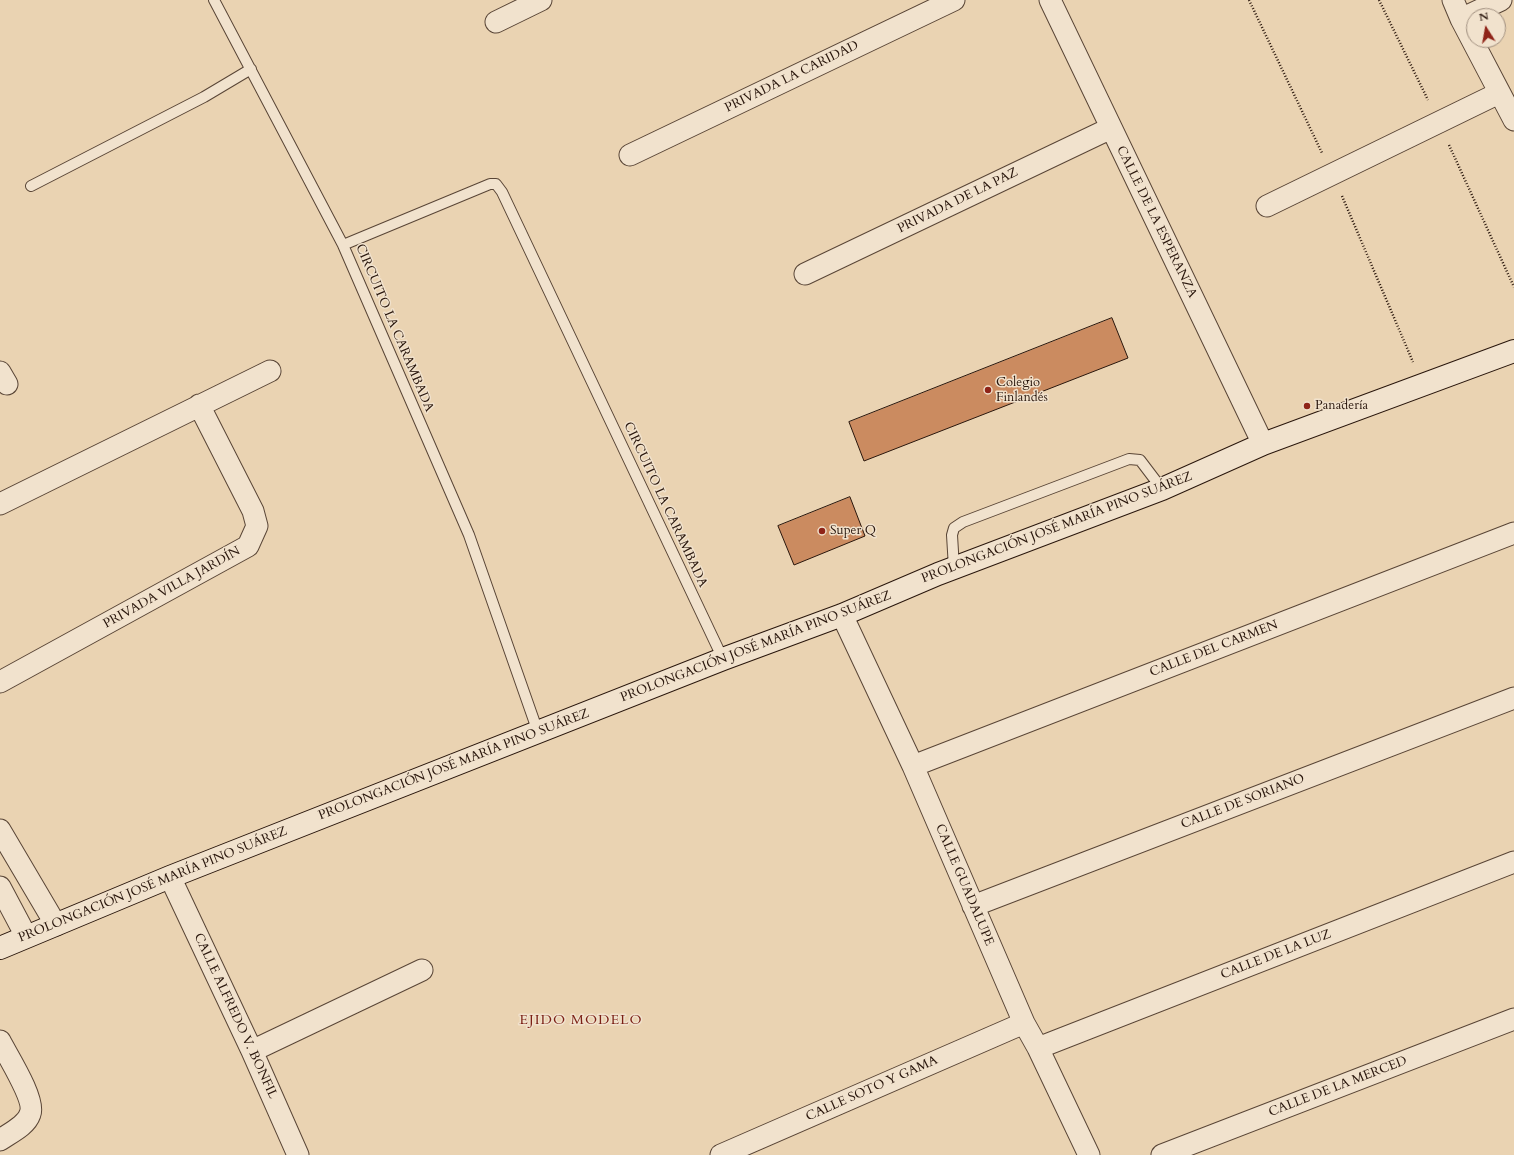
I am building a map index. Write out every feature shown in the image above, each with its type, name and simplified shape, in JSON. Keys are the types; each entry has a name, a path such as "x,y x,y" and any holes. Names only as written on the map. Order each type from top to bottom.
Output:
{"main road":[{"name":"PROLONGACIÓN JOSÉ MARÍA PINO SUÁREZ","path":"0,948 170,877 723,659 842,615 954,568 1162,489 1263,444 1514,351"}],"street":[{"path":"496,22 541,0"},
{"name":"PRIVADA LA CARIDAD","path":"630,155 954,0"},
{"name":"CALLE DE LA ESPERANZA","path":"1050,0 1263,444"},
{"path":"1453,0 1461,19 1514,119"},
{"path":"1461,19 1501,0"},
{"path":"1267,206 1499,93"},
{"name":"PRIVADA DE LA PAZ","path":"805,274 1111,128"},
{"path":"0,504 270,370"},
{"name":"PRIVADA VILLA JARDÍN","path":"0,682 248,546 257,526 253,511 199,405"},
{"name":"CALLE DEL CARMEN","path":"913,766 1514,532"},
{"name":"CALLE GUADALUPE","path":"842,615 913,766 1024,1023 1038,1048 1088,1155"},
{"name":"CALLE DE SORIANO","path":"973,906 1514,698"},
{"path":"0,830 56,925"},
{"name":"CALLE DE LA LUZ","path":"1038,1048 1514,862"},
{"name":"CALLE ALFREDO V. BONFIL","path":"170,877 252,1051 298,1155"},
{"path":"0,887 26,936"},
{"path":"252,1051 422,970"},
{"name":"CALLE DE LA MERCED","path":"1162,1155 1514,1019"},
{"name":"CALLE SOTO Y GAMA","path":"721,1155 1024,1023"},
{"path":"0,1041 24,1087 31,1105 31,1114 24,1124 0,1140"}],"lane":[{"path":"214,0 343,244"},
{"path":"31,186 204,97 251,69"},
{"name":"CIRCUITO LA CARAMBADA","path":"538,732 469,535 343,244 490,184 496,184 502,192 723,659"},
{"path":"954,568 952,535 954,528 963,522 978,516 1129,459 1140,460 1162,489"}],"building":[{"name":"Colegio Finlandés","path":"1112,318 1128,358 864,461 849,422"},
{"name":"Super Q","path":"850,497 865,536 794,565 778,526"}],"place":[{"name":"Colegio Finlandés","path":"988,390"},
{"name":"Panadería","path":"1307,406"},
{"name":"Super Q","path":"822,531"}],"district":[{"name":"EJIDO MODELO","path":"581,1021"}]}
